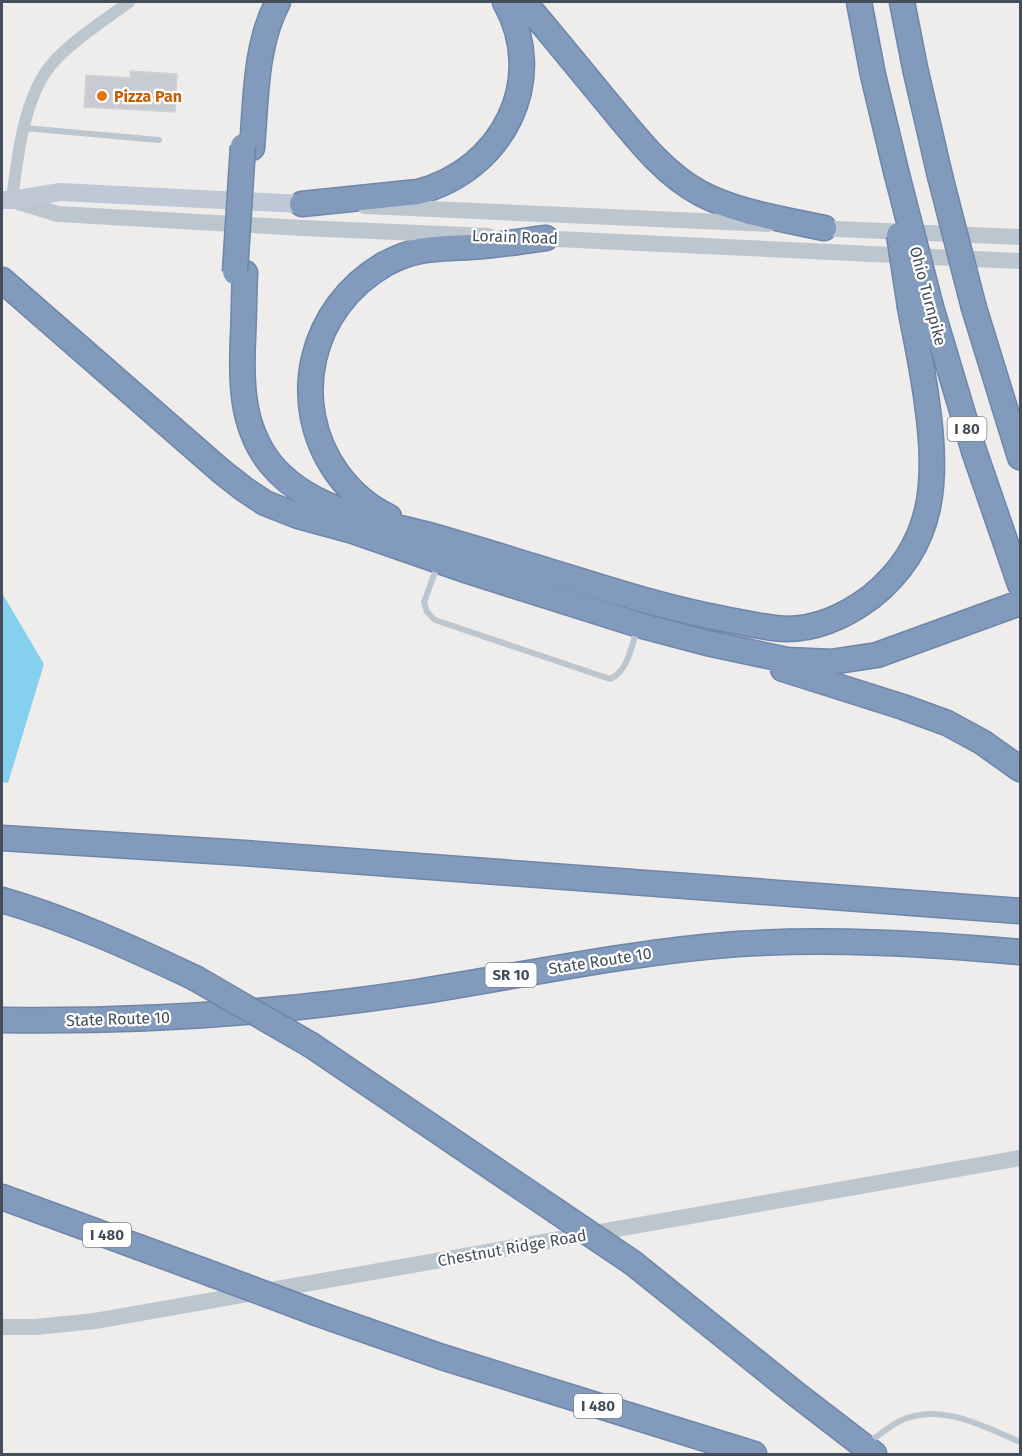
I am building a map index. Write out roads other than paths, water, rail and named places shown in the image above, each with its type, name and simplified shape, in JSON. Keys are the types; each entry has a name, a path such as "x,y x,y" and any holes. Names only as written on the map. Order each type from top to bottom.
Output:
{"highway":[{"path":"264,2 254,27 248,60 247,147 240,273 230,357 230,388 235,420 245,448 262,474 283,494 304,508 353,531"},
{"path":"247,147 263,47 269,22 278,2"},
{"path":"303,204 424,190 450,180 482,158 500,136 510,118 520,84 522,66 519,39 514,19 505,2"},
{"path":"525,2 638,139 673,175 699,193 729,206 824,228"},
{"path":"2,280 221,471 244,489 275,508 353,531 437,549 690,613 771,628 812,626 842,615 866,601 887,583 904,562 912,551 924,525 933,476 921,307 903,263 893,171 859,2"},
{"name":"I 80","path":"902,2 940,176 974,308 1020,457"},
{"path":"437,549 371,507 354,493 332,466 320,443 311,403 310,381 317,346 332,314 348,294 367,276 399,258 432,248 470,247 546,238"},
{"path":"240,273 244,401 256,440 271,464 290,482 301,491 326,504 377,522 437,549 639,625 707,643 787,660 845,661 877,655 1020,603"},
{"name":"Ohio Turnpike","path":"921,307 1020,584"},
{"path":"999,390 1020,424"},
{"path":"690,613 770,646 803,652 834,652 862,648 899,637 1020,593"},
{"path":"707,643 947,723 982,742 1020,769"},
{"path":"2,838 244,853 1020,911"},
{"path":"2,900 84,928 136,950 195,978 311,1045 633,1263 868,1450"},
{"name":"State Route 10","path":"2,1020 119,1019 273,1010 417,992 626,956 738,944 862,942 1020,952"},
{"name":"I 480","path":"2,1197 442,1357 754,1455"}],"main road":[{"name":"Lorain Road","path":"7,200 60,192 303,204"}],"street":[{"path":"7,200 24,128 37,87 49,66 68,48 129,2"},
{"name":"Lorain Road","path":"7,200 58,214 303,228 1020,261"},
{"name":"Lorain Road","path":"303,204 1020,237"},
{"path":"765,249 766,224"},
{"name":"Chestnut Ridge Road","path":"2,1328 95,1321 1020,1158"}],"lane":[{"path":"24,128 159,140"},
{"path":"437,549 424,602 427,612 435,620 610,679 625,666 639,625"},
{"path":"868,1450 900,1421 926,1414 969,1420 1020,1442"}],"water":[{"path":"2,593 44,664 8,783 2,782"}],"place":[{"name":"Pizza Pan","path":"102,96"}]}
